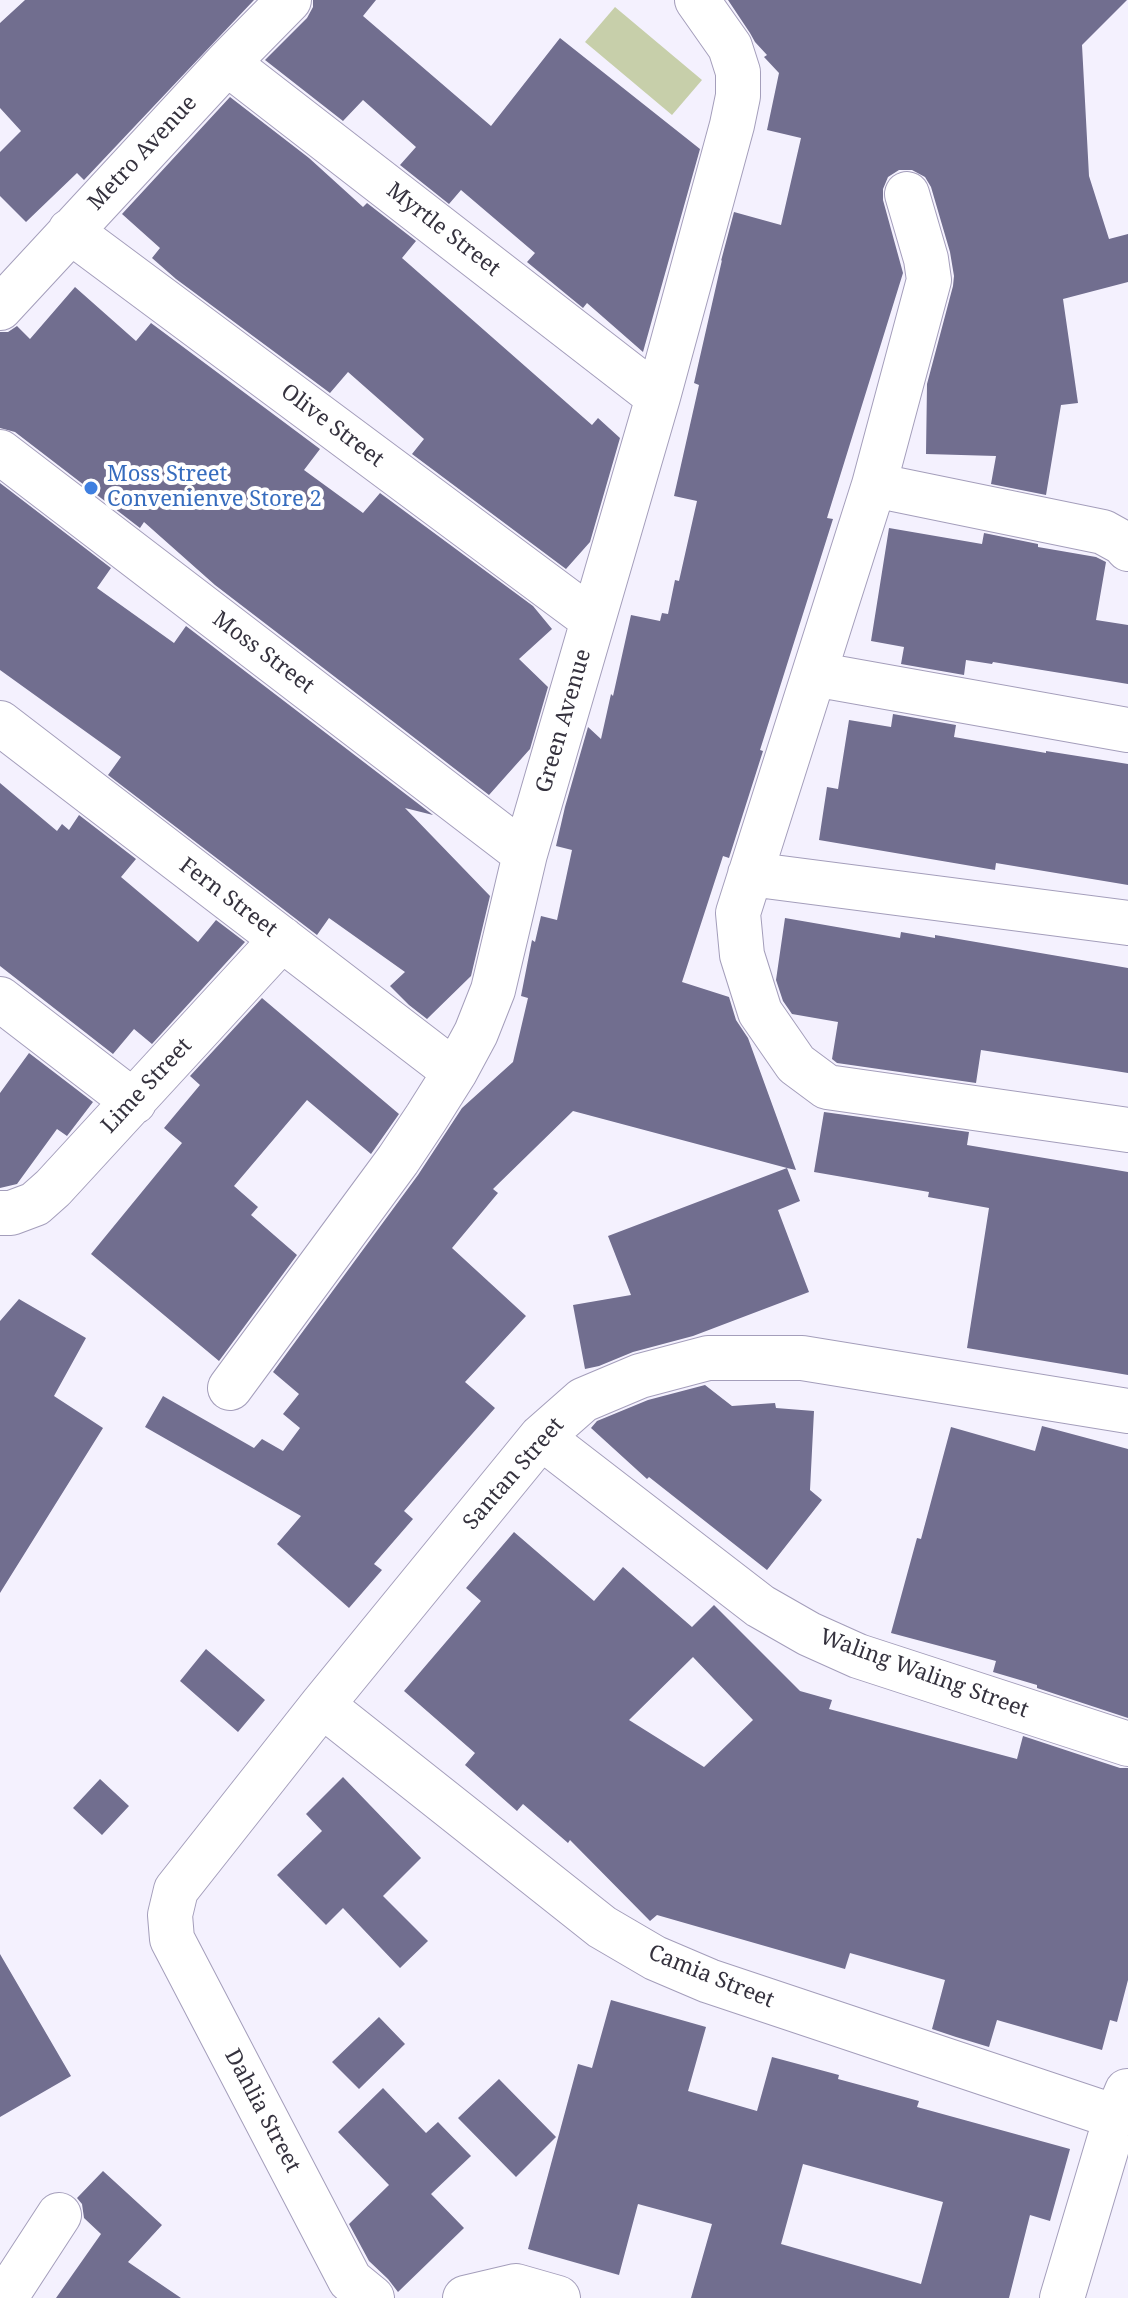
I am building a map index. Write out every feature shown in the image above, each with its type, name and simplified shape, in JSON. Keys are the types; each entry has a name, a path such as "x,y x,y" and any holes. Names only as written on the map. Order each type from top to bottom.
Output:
{"street":[{"name":"Metro Avenue","path":"0,308 289,0"},
{"name":"Green Avenue","path":"230,1388 398,1160 455,1072 476,1033 493,990 525,854 658,397 738,96 738,72 730,47 697,0"},
{"name":"Myrtle Street","path":"227,63 658,397"},
{"path":"907,194 929,280 874,485 738,913 742,955 760,1012 796,1064 827,1087 1128,1130"},
{"name":"Olive Street","path":"70,231 593,620"},
{"name":"Moss Street","path":"0,452 525,854"},
{"path":"874,485 1103,532 1128,549"},
{"path":"814,674 1128,730"},
{"name":"Fern Street","path":"0,723 455,1072"},
{"path":"750,874 1128,923"},
{"name":"Lime Street","path":"0,1213 11,1213 35,1204 53,1188 282,939"},
{"path":"0,999 134,1102"},
{"name":"Santan Street","path":"170,1915 176,1890 322,1705 541,1437 583,1400 640,1376 708,1358 802,1358 1128,1411"},
{"name":"Waling Waling Street","path":"541,1437 760,1606 809,1634 858,1656 1128,1744"},
{"name":"Camia Street","path":"322,1705 602,1927 655,1958 709,1981 1122,2103"},
{"name":"Dahlia Street","path":"170,1915 172,1939 350,2280 372,2298"},
{"path":"1062,2298 1122,2103"},
{"path":"5,2298 59,2215"},
{"path":"465,2298 516,2286 558,2298"}],"green space":[{"path":"615,7 702,80 672,115 585,42"}],"building":[{"path":"25,0 254,0 84,180 77,173 26,222 0,196 0,152 21,131 0,108 0,23"},
{"path":"313,0 376,0 363,16 491,126 560,38 700,149 643,352 587,303 583,308 527,262 535,253 461,190 449,204 400,165 416,147 363,100 343,121 265,60 307,18"},
{"path":"728,0 1127,0 1082,45 1089,176 1109,239 1128,234 1128,282 1063,299 1078,403 1061,405 1046,495 991,484 996,456 926,454 927,384 954,276 931,187 925,177 912,170 899,170 888,177 883,200 903,273 827,518 833,519 760,750 763,751 729,858 723,856 682,982 729,997 736,1020 748,1038 796,1170 573,1111 493,1189 498,1193 452,1248 526,1316 465,1382 495,1408 404,1511 413,1519 374,1564 382,1570 349,1608 277,1544 301,1516 145,1427 163,1396 254,1448 262,1439 283,1451 300,1428 283,1414 299,1394 273,1372 418,1175 462,1108 513,1062 528,998 521,996 532,940 535,942 541,916 557,920 572,850 556,846 588,727 601,739 631,615 660,621 662,613 668,614 675,580 679,581 697,501 674,496 699,385 694,383 734,212 781,225 801,138 767,130 779,73 764,57 767,55"},
{"path":"230,97 309,158 363,207 367,203 416,241 402,258 592,425 598,418 620,438 590,542 566,569 412,454 424,439 348,372 330,393 152,258 160,248 122,214"},
{"path":"75,287 136,341 151,323 320,449 304,470 363,513 380,493 533,606 552,629 519,659 548,687 530,749 489,795 215,585 144,522 140,528 15,432 0,428 0,332 8,332 17,326 30,339"},
{"path":"0,483 111,568 97,588 174,643 186,626 433,815 405,808 490,896 471,976 427,1019 390,986 405,972 329,918 317,935 108,775 121,757 0,670"},
{"path":"889,528 982,544 984,533 1096,557 1106,562 1096,620 1128,625 1128,684 993,662 966,660 964,675 901,664 904,647 871,641"},
{"path":"893,714 956,725 954,737 1128,764 1128,885 996,863 995,870 819,840 827,787 838,789 849,720 891,727"},
{"path":"0,783 57,831 62,824 69,830 79,815 136,859 121,877 198,942 216,920 245,942 152,1044 134,1029 113,1054 0,966"},
{"path":"785,918 900,938 901,932 935,938 935,935 1128,968 1128,1073 981,1050 976,1083 837,1063 832,1059 838,1022 792,1014 783,1001 776,980"},
{"path":"262,998 399,1114 371,1154 307,1100 234,1186 258,1207 251,1215 297,1255 219,1361 91,1254 182,1143 164,1128 200,1085 190,1076"},
{"path":"29,1053 93,1102 67,1136 57,1129 17,1184 0,1188 0,1093"},
{"path":"824,1112 969,1132 967,1145 1128,1172 1128,1375 967,1348 989,1208 928,1197 929,1192 814,1172"},
{"path":"787,1168 800,1201 778,1210 809,1292 693,1336 585,1369 573,1305 631,1295 608,1236"},
{"path":"19,1299 86,1338 54,1396 103,1428 0,1593 0,1321"},
{"path":"705,1385 732,1406 775,1403 776,1408 814,1411 810,1490 822,1500 767,1570 649,1477 647,1479 591,1428 597,1421 648,1400"},
{"path":"1042,1426 1128,1449 1128,1718 993,1672 996,1661 891,1633 917,1538 921,1539 951,1427 1035,1451"},
{"path":"514,1532 594,1601 623,1567 692,1627 714,1605 800,1691 832,1700 829,1709 1017,1759 1023,1736 1128,1768 1128,1980 1117,2022 1110,2020 1102,2050 997,2020 989,2047 932,2029 945,1980 850,1953 845,1969 657,1915 650,1921 570,1840 568,1843 523,1804 517,1811 465,1765 475,1753 404,1691 481,1601 466,1588","holes":["693,1657 753,1720 704,1767 629,1720"]},
{"path":"206,1649 265,1700 238,1732 180,1681"},
{"path":"343,1777 421,1858 383,1896 428,1941 400,1968 343,1908 326,1925 277,1875 322,1831 306,1814"},
{"path":"100,1779 129,1806 102,1835 73,1808"},
{"path":"0,1954 71,2076 0,2117"},
{"path":"611,2000 706,2027 688,2091 757,2111 772,2057 919,2101 917,2107 1070,2149 1050,2221 1030,2215 1009,2298 691,2298 712,2224 638,2204 619,2275 528,2249 578,2064 592,2068","holes":["803,2164 943,2202 921,2284 781,2244"]},
{"path":"379,2017 405,2044 359,2089 332,2062"},
{"path":"499,2079 556,2137 516,2177 458,2118"},
{"path":"383,2088 426,2133 438,2122 471,2156 431,2194 464,2228 398,2292 369,2261 349,2224 389,2185 338,2132"},
{"path":"103,2171 162,2225 128,2262 181,2298 56,2298 101,2234 84,2218 82,2204 77,2198"}],"place":[{"name":"Moss Street Convenienve Store 2","path":"91,488"}]}
